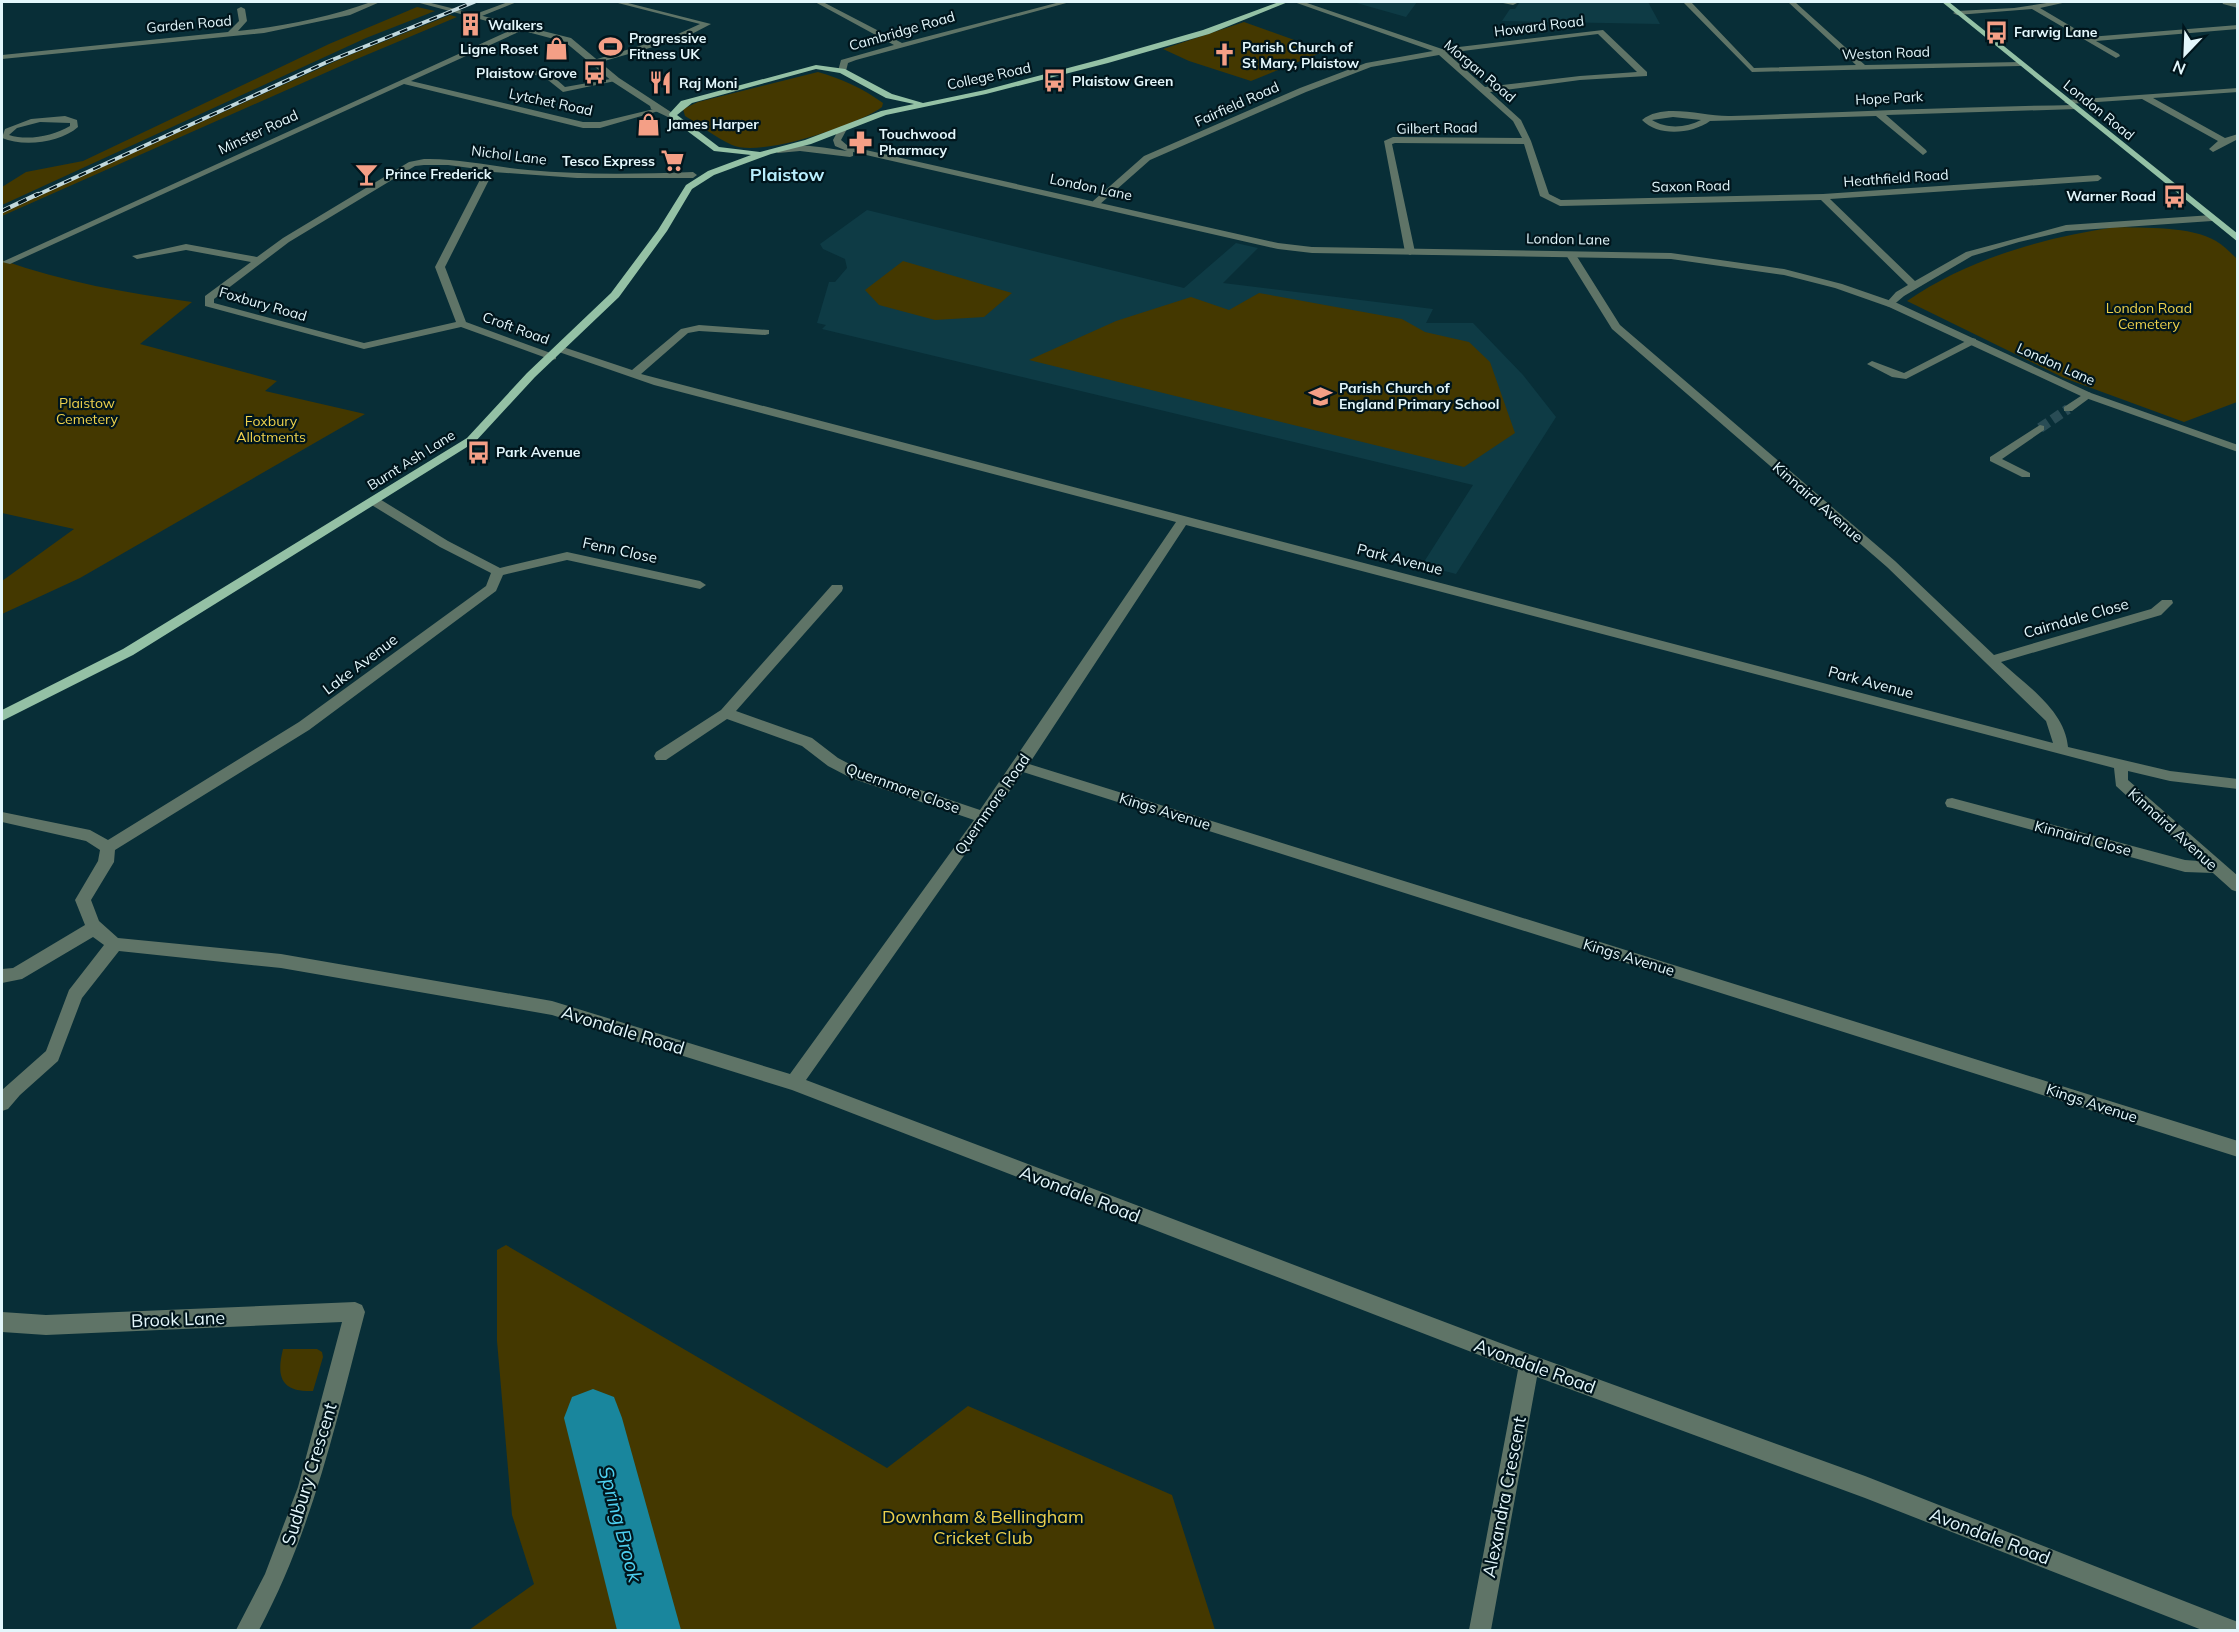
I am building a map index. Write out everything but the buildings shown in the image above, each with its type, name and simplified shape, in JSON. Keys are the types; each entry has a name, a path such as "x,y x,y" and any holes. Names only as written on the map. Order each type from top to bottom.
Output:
{"main road":[{"name":"College Road","path":"773,151 885,113 913,109 926,104 1039,80 1173,42 1284,2"},
{"name":"London Road","path":"1945,2 2238,239"},
{"path":"843,67 889,96 926,104"},
{"name":"Cambridge Road","path":"684,103 811,68 843,67"},
{"path":"885,113 892,107 889,96"},
{"path":"684,103 673,116 717,149 736,152 773,151"},
{"path":"689,187 693,174 709,161 717,149"},
{"name":"Burnt Ash Lane","path":"2,716 128,652 471,440 531,375 621,287 662,231 689,187 711,173 773,151"}],"street":[{"name":"Garden Road","path":"2,57 124,43 264,31 347,13 376,2"},
{"path":"420,2 568,40 616,80 644,100 673,116"},
{"path":"471,15 513,2"},
{"path":"597,62 672,39 707,24 617,2"},
{"path":"818,2 900,45"},
{"name":"Cambridge Road","path":"843,67 900,45 1066,2"},
{"name":"Morgan Road","path":"1298,2 1440,52 1517,120 1527,141 1545,196 1560,203"},
{"path":"1502,2 1513,3"},
{"name":"Weston Road","path":"1687,2 1752,70 2020,63"},
{"path":"1791,2 1862,67"},
{"path":"1957,13 2014,10 2063,2"},
{"path":"2226,2 2238,6"},
{"path":"2032,6 2116,56"},
{"path":"231,34 243,21 241,9"},
{"path":"2088,39 2238,27"},
{"name":"Minster Road","path":"7,262 520,28"},
{"name":"Howard Road","path":"1440,52 1600,32 1644,74 1580,78 1484,90"},
{"name":"Fairfield Road","path":"1096,203 1148,158 1168,149 1303,90 1369,65 1440,52"},
{"path":"538,73 545,74 563,90 616,80"},
{"name":"Lytchet Road","path":"403,81 583,125 600,126 657,107"},
{"name":"Hope Park","path":"1707,120 1692,127 1677,128 1656,126 1646,120 1652,117 1676,115 1707,120 2071,105 2238,90"},
{"path":"2144,97 2224,141"},
{"name":"Cambridge Road","path":"657,107 684,103"},
{"path":"1877,112 1923,152"},
{"path":"2,121 16,126 57,119 71,120 76,124 70,130 48,137 18,140 4,136 8,130 16,126"},
{"path":"843,129 837,140 840,146 874,156"},
{"path":"2213,149 2237,136"},
{"name":"Gilbert Road","path":"1410,252 1387,143 1393,140 1527,141"},
{"path":"773,151 811,149 874,156"},
{"name":"London Lane","path":"874,156 1096,203 1278,246 1312,250 1671,256 1715,260 1810,279 1891,304 2087,395 2238,449"},
{"name":"Nichol Lane","path":"365,193 403,169 423,161 590,176 693,174"},
{"name":"Croft Road","path":"491,168 440,267 462,324 556,353"},
{"name":"Heathfield Road","path":"1823,197 2098,178"},
{"name":"Foxbury Road","path":"365,193 286,240 209,298 209,304 227,311 363,346 462,324"},
{"name":"Saxon Road","path":"1560,203 1823,197"},
{"name":"Heathfield Road","path":"1823,197 1914,286"},
{"path":"1891,304 1900,294 1969,254 2066,228 2212,218"},
{"path":"137,256 186,248 258,260"},
{"name":"Kinnaird Avenue","path":"1571,255 1616,327 1891,564 2052,718 2060,736 2061,750"},
{"path":"633,375 685,331 699,328 765,332"},
{"path":"1872,364 1896,375 1906,376 1972,341"},
{"name":"Park Avenue","path":"556,353 1184,521 1626,634 2061,750 2170,776 2238,784"},
{"path":"2068,409 2087,395"},
{"path":"2026,476 1994,459 2040,428"},
{"path":"374,501 444,544 498,572"},
{"name":"Quernmore Road","path":"794,1083 1020,766 1184,521"},
{"name":"Fenn Close","path":"498,572 567,556 700,585"},
{"name":"Lake Avenue","path":"108,847 304,726 491,588 498,572"},
{"path":"661,756 726,714 837,588"},
{"name":"Cairndale Close","path":"1991,660 2156,612 2166,603"},
{"name":"Quernmore Close","path":"726,714 807,742 832,762 856,774 983,817"},
{"name":"Kinnaird Avenue","path":"2121,765 2121,782 2238,886"},
{"name":"Kings Avenue","path":"1020,766 2238,1149"},
{"name":"Kinnaird Close","path":"1952,803 2185,866 2215,867"},
{"path":"2,817 90,836 108,847 106,862 83,900 94,928 102,937 115,944 76,994 64,1018 53,1054 38,1071 10,1090 2,1103"},
{"path":"2,976 16,974 94,928"},
{"name":"Avondale Road","path":"115,944 281,961 552,1008 794,1083 1529,1364 1865,1487 2230,1630"},
{"name":"Brook Lane","path":"2,1323 46,1325 355,1312"},
{"name":"Sudbury Crescent","path":"247,1630 274,1580 309,1487 355,1312"},
{"name":"Alexandra Crescent","path":"1480,1630 1529,1364"}],"shaded area":[{"path":"1353,2 1417,2 1406,17"},
{"path":"1520,2 1648,2 1660,24 1502,21 1510,9 1515,9"},
{"name":"Parish Church of England Primary School","path":"867,210 1184,288 1236,243 1258,248 1223,283 1433,309 1426,323 1473,323 1523,375 1556,417 1456,574 1422,565 1473,485 822,329 826,325 817,323 829,282 835,282 847,268 845,259 823,249 820,244"}],"green space":[{"path":"417,7 435,11 366,38 2,205 2,187 26,172 83,161 329,44"},
{"path":"450,15 457,17 2,216 2,212 345,57"},
{"path":"1244,22 1325,51 1251,81 1189,61 1163,49"},
{"path":"818,72 860,89 883,103 882,107 852,122 808,138 764,147 746,148 732,145 685,116 683,109 698,102"},
{"name":"London Road Cemetery","path":"2115,227 2181,230 2206,236 2225,247 2237,259 2237,402 2184,422 2064,378 1907,301 1955,273 2006,252 2060,237"},
{"name":"Plaistow Cemetery","path":"2,260 48,275 96,286 192,302 140,344 277,381 265,391 365,414 80,578 2,614 2,581 74,529 2,513"},
{"path":"903,261 1012,293 984,317 935,320 879,305 865,290"},
{"path":"1259,293 1402,319 1425,332 1469,342 1490,362 1515,433 1464,467 1029,360 1116,321 1191,297 1229,310"},
{"name":"Downham & Bellingham Cricket Club","path":"506,1245 887,1468 968,1406 1172,1495 1215,1630 469,1630 534,1584 512,1515 497,1341 497,1250"},
{"path":"283,1349 317,1349 322,1352 323,1357 313,1391 294,1389 283,1381 280,1368"}],"waterway":[{"name":"Spring Brook","path":"593,1418 649,1630"}],"tunnel":[{"path":"2040,428 2068,409"}],"railway":[{"path":"35,196 327,62 474,2"},
{"path":"2,211 38,194"}],"place":[{"name":"Walkers","path":"470,25"},
{"name":"Farwig Lane","path":"1996,32"},
{"name":"Progressive Fitness UK","path":"611,46"},
{"name":"Ligne Roset","path":"556,49"},
{"name":"Parish Church of St Mary, Plaistow","path":"1224,55"},
{"name":"Plaistow Grove","path":"595,73"},
{"name":"Plaistow Green","path":"1054,81"},
{"name":"Raj Moni","path":"661,83"},
{"name":"James Harper","path":"649,124"},
{"name":"Touchwood Pharmacy","path":"861,142"},
{"name":"Tesco Express","path":"673,161"},
{"name":"Prince Frederick","path":"367,174"},
{"name":"Warner Road","path":"2174,196"},
{"name":"Parish Church of England Primary School","path":"1321,396"},
{"name":"Park Avenue","path":"478,452"}],"district":[{"name":"Plaistow","path":"787,174"}],"park label":[{"name":"Foxbury Allotments","path":"271,430"}]}
